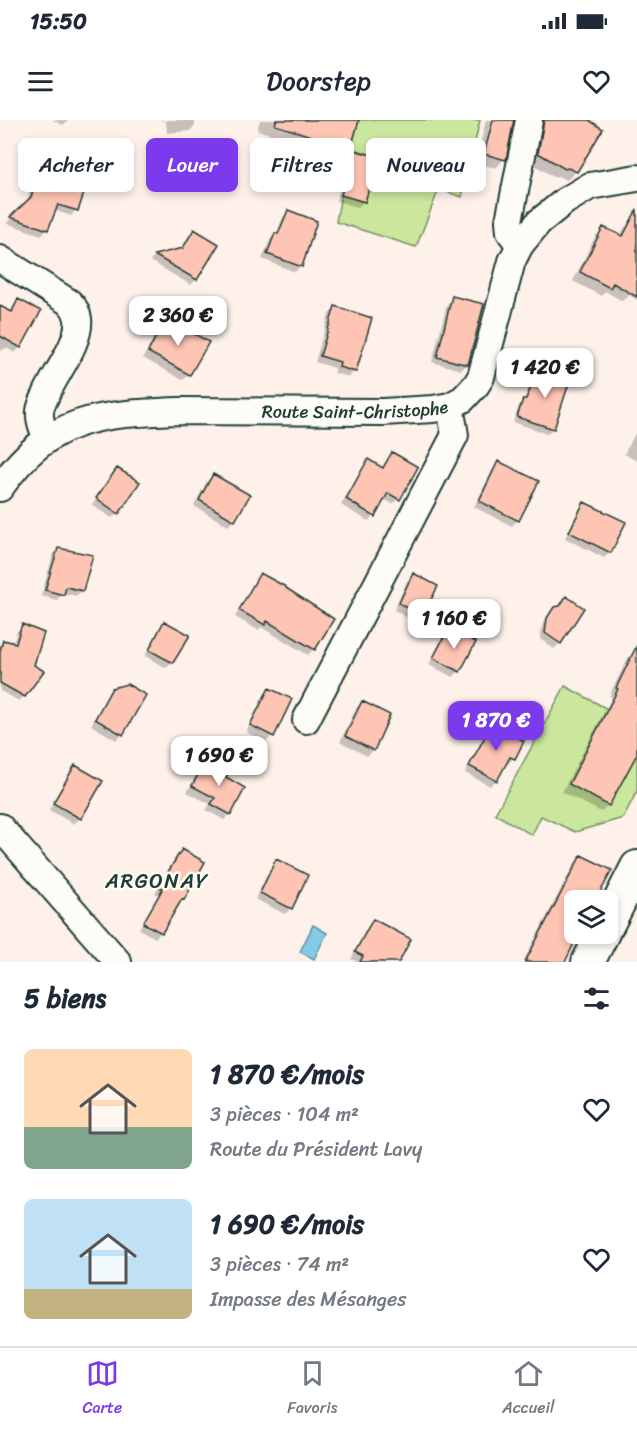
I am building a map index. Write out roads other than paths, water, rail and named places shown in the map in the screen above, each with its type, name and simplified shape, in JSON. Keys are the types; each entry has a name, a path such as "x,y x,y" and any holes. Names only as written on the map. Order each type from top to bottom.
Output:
{"street":[{"path":"520,245 510,232 509,221 530,120"},
{"name":"Route Saint-Christophe","path":"0,488 28,454 47,439 73,425 104,416 147,412 383,412 450,406 464,399 481,377 512,261 520,245 539,222 565,201 590,186 637,178"},
{"path":"0,259 70,303 78,318 75,341 49,387 39,412 47,439"},
{"path":"306,720 455,435 450,406"},
{"path":"0,827 118,962"},
{"path":"618,904 637,867"},
{"path":"588,962 597,944"}],"water":[{"path":"313,925 327,933 314,959 300,952"}],"district":[{"name":"ARGONAY","path":"157,881"}]}
